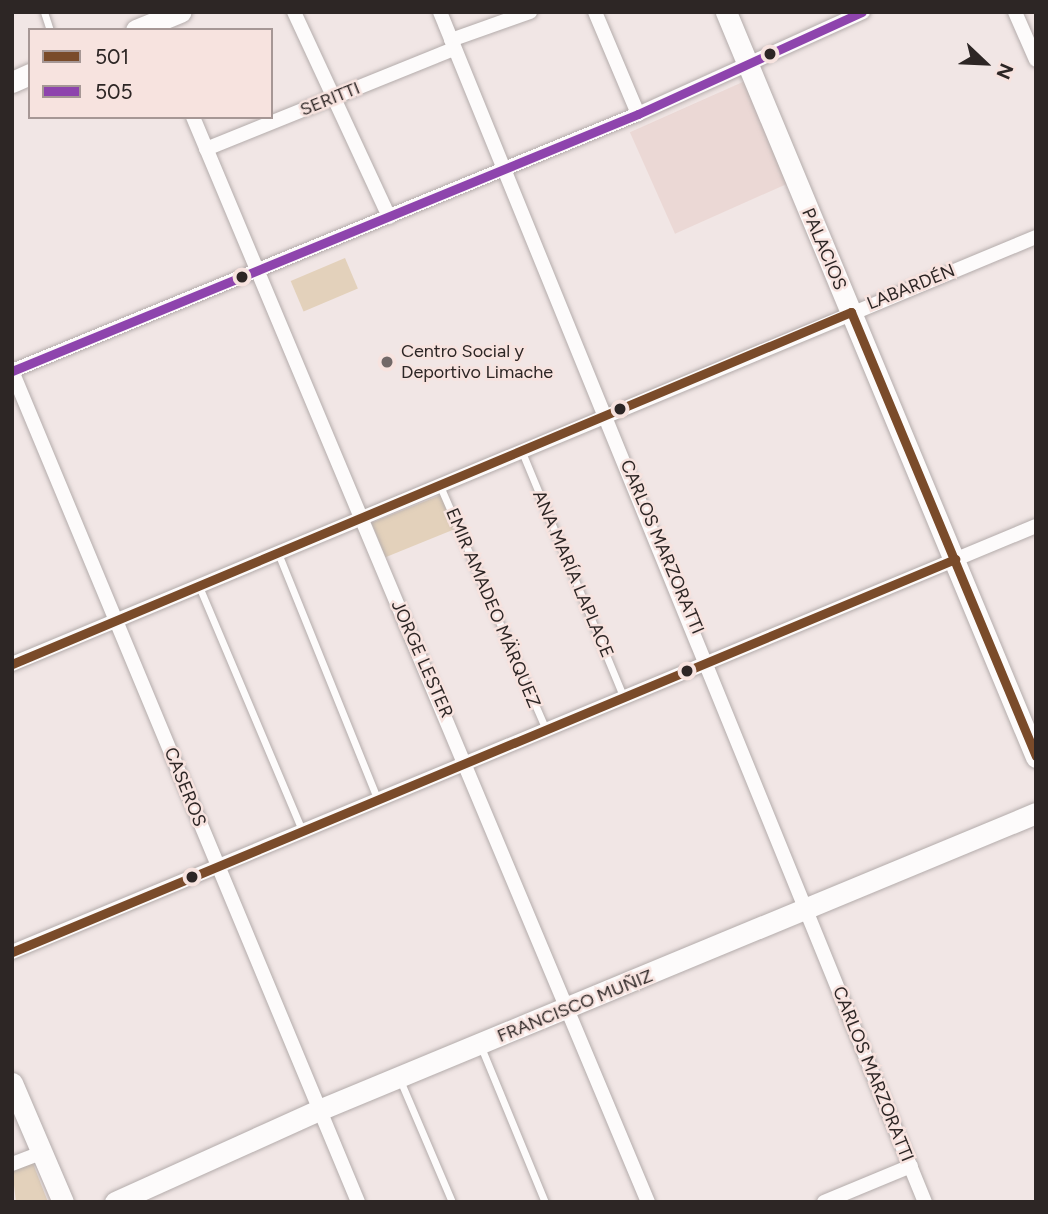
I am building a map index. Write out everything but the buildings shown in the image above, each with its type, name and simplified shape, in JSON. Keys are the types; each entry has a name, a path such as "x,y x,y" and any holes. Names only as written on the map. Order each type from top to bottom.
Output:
{"street":[{"path":"149,23 180,12"},
{"path":"294,12 389,217"},
{"name":"CARLOS MARZORATTI","path":"440,12 709,658 806,910 925,1202"},
{"name":"SERITTI","path":"206,149 334,98 530,12"},
{"path":"595,12 638,114"},
{"name":"PALACIOS","path":"726,12 1036,757"},
{"path":"12,371 638,114 748,66 785,43 863,12"},
{"path":"1015,12 1036,60"},
{"path":"12,82 28,75"},
{"name":"JORGE LESTER","path":"194,119 360,519 469,765 648,1202"},
{"name":"LABARDÉN","path":"12,664 276,549 360,519 1036,237"},
{"name":"CASEROS","path":"12,371 358,1202"},
{"path":"12,952 302,828 469,765 709,658 1036,526"},
{"name":"FRANCISCO MUÑIZ","path":"115,1202 319,1110 568,1010 1036,813"},
{"path":"12,1083 63,1202"},
{"path":"12,1164 43,1153"},
{"path":"824,1202 911,1166"}],"lane":[{"name":"ANA MARÍA LAPLACE","path":"522,451 624,696"},
{"name":"EMIR AMADEO MÄRQUEZ","path":"440,486 547,731"},
{"path":"276,549 378,800"},
{"path":"198,584 302,828"},
{"path":"480,1045 545,1202"},
{"path":"399,1078 452,1202"}],"shaded area":[{"path":"745,81 790,182 675,234 630,132"},
{"path":"345,258 358,288 304,311 291,281"},
{"path":"443,494 457,528 385,557 372,523"},
{"path":"32,1161 48,1202 16,1202 12,1168"}],"transit line":[{"name":"505","path":"12,371 638,114 862,12"},
{"name":"501","path":"12,664 851,312 1036,756"},
{"name":"501","path":"12,952 955,559"}],"place":[{"name":"Centro Social y Deportivo Limache","path":"387,362"}]}
